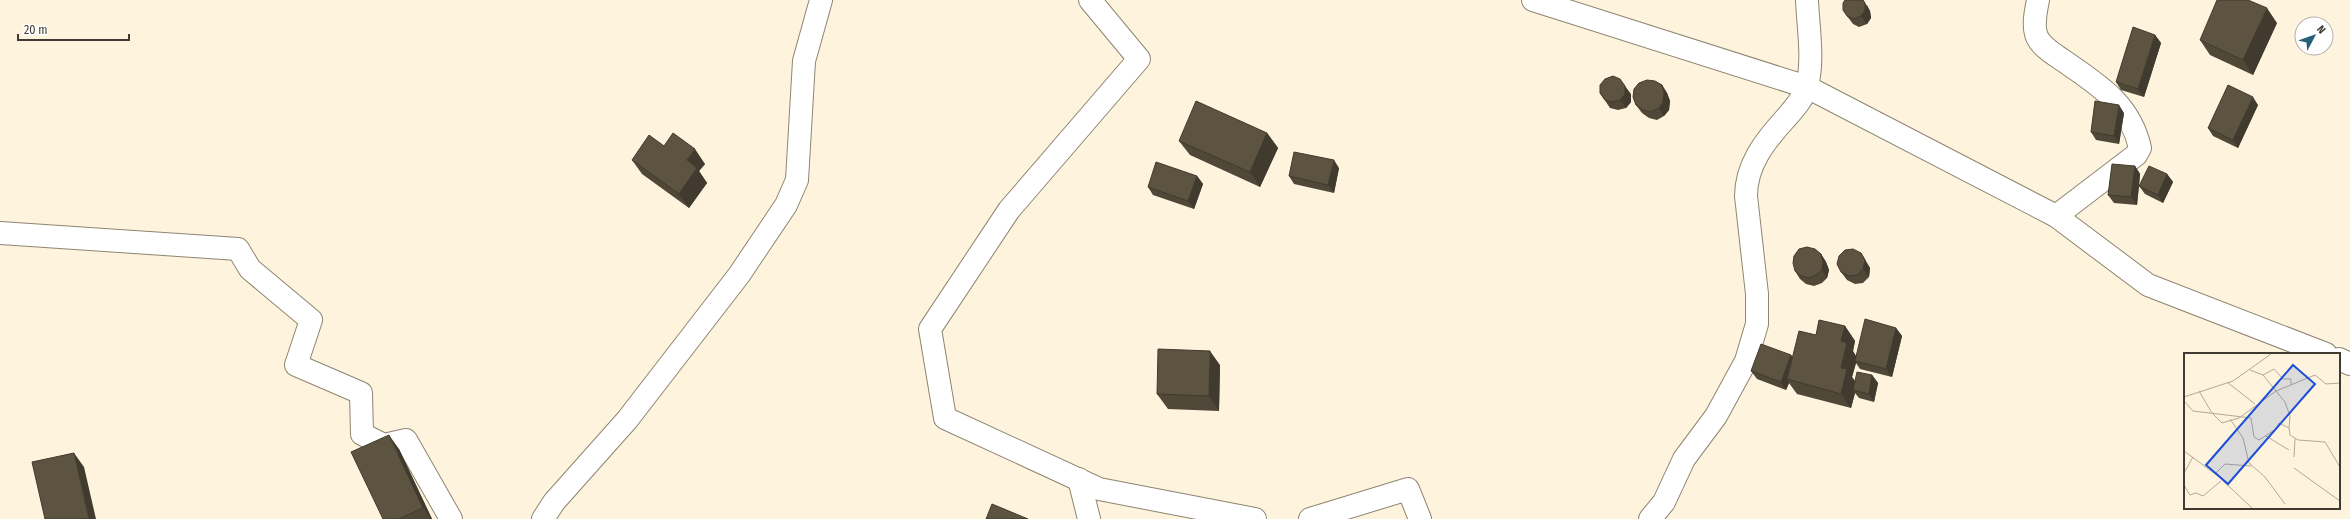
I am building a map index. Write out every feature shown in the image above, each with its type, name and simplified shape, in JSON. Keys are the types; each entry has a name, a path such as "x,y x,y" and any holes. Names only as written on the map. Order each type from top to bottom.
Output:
{"street":[{"path":"543,519 554,502 627,420 647,395 739,275 786,205 797,180 804,61 821,0"},
{"path":"1090,0 1139,59 1009,210 930,329 945,418 1099,489 1255,519"},
{"path":"1533,0 1807,87 2056,216 2148,285 2323,353"},
{"path":"1650,519 1664,502 1684,459 1716,416 1746,361 1757,324 1757,294 1746,196 1746,179 1752,163 1770,136 1794,108 1807,87 1810,67 1807,0"},
{"path":"2038,0 2035,33 2039,40 2047,49 2104,90 2117,102 2133,124 2140,148 2136,155 2056,216"},
{"path":"0,233 238,249 250,269 310,320 296,365 361,393 362,434 384,445 406,440 451,519"},
{"path":"2340,359 2350,364"},
{"path":"1079,479 1089,519"},
{"path":"1310,519 1408,489 1420,519"}],"building":[{"path":"1845,0 1863,0 1865,3 1865,10 1861,16 1854,19 1847,16 1843,10 1843,3"},
{"path":"2217,0 2248,0 2267,8 2243,60 2200,40"},
{"path":"2133,27 2155,35 2138,89 2116,82"},
{"path":"1613,76 1620,79 1625,86 1625,94 1620,100 1612,102 1605,100 1600,93 1600,85 1605,79"},
{"path":"1647,80 1655,81 1662,85 1664,93 1663,102 1659,108 1651,112 1643,110 1636,105 1633,97 1634,89 1639,83"},
{"path":"2228,85 2253,97 2233,140 2208,128"},
{"path":"1196,101 1267,133 1250,172 1179,141"},
{"path":"2095,101 2119,105 2114,136 2091,132"},
{"path":"673,133 695,149 687,160 697,168 679,194 632,160 649,135 664,146"},
{"path":"1294,152 1334,160 1328,185 1289,176"},
{"path":"1156,162 1197,176 1188,201 1148,187"},
{"path":"2112,164 2135,166 2131,197 2108,195"},
{"path":"2149,166 2167,174 2158,195 2139,186"},
{"path":"1807,247 1815,249 1821,254 1823,262 1822,270 1809,278 1801,276 1795,271 1793,263 1794,256 1799,249"},
{"path":"1853,249 1861,253 1865,260 1863,269 1857,275 1849,276 1841,272 1837,264 1839,256 1845,250"},
{"path":"1865,319 1896,328 1886,369 1855,361"},
{"path":"1819,320 1845,326 1841,341 1847,343 1841,368 1847,369 1841,394 1787,379 1799,331 1816,335"},
{"path":"1761,344 1791,355 1781,382 1751,371"},
{"path":"1158,349 1210,351 1209,396 1157,394"},
{"path":"1857,372 1872,375 1869,394 1853,390"},
{"path":"389,435 423,508 399,519 383,519 351,452"},
{"path":"74,453 89,519 45,519 32,462"},
{"path":"992,504 1028,519 986,519"}]}
